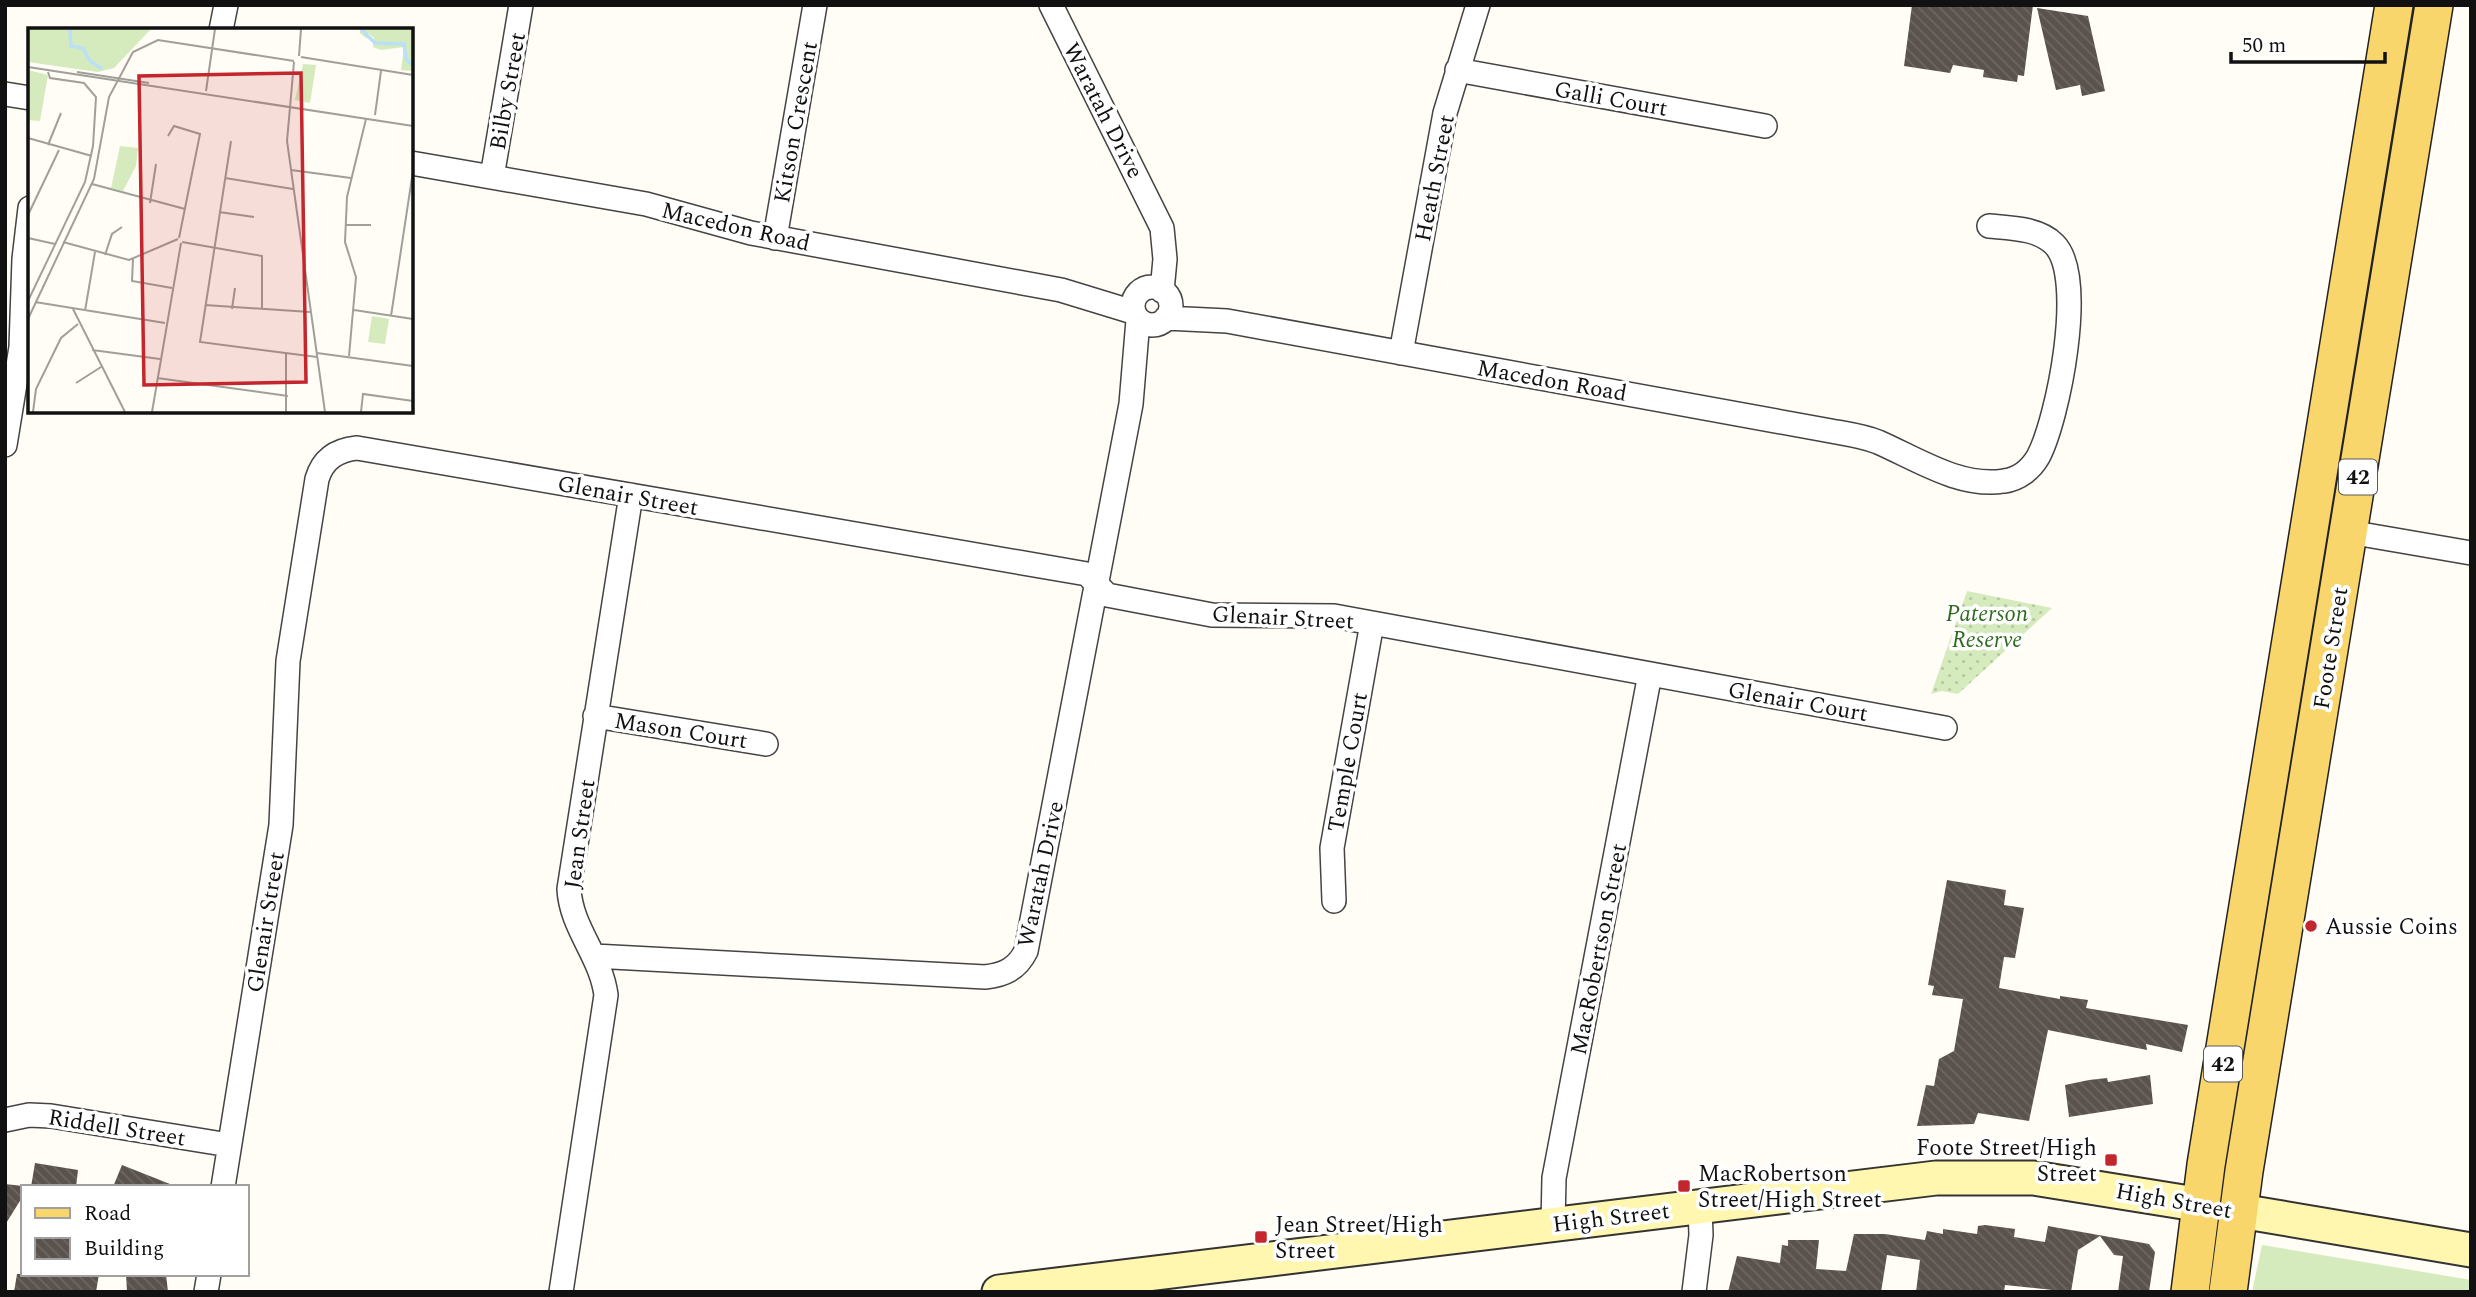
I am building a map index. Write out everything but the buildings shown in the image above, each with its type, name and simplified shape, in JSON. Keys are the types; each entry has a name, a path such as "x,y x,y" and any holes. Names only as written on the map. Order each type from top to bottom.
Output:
{"main road":[{"name":"Foote Street","path":"2190,1292 2394,5"},
{"name":"Foote Street","path":"2228,1292 2244,1171 2434,5"},
{"name":"High Street","path":"999,1292 1936,1178 1986,1177 2082,1184 2471,1250"}],"street":[{"path":"221,28 226,5"},
{"name":"Bilby Street","path":"492,177 521,5"},
{"name":"Kitson Crescent","path":"775,238 815,5"},
{"name":"Waratah Drive","path":"594,956 985,978 1011,971 1026,951 1165,241 1156,215 1051,5"},
{"name":"Heath Street","path":"1401,353 1445,113 1478,5"},
{"name":"Galli Court","path":"1457,70 1765,126"},
{"path":"5,94 28,98"},
{"name":"Macedon Road","path":"413,163 646,204 775,238 1876,441 1947,473 1989,481 2014,478 2023,474 2038,457 2055,402 2068,317 2066,265 2056,245 2046,238 2023,230 1989,226"},
{"path":"6,433 21,347 28,225"},
{"name":"Glenair Street","path":"223,1185 281,825 289,646 317,479 323,464 337,452 357,448 1087,574 1107,595 1212,615 1321,615 1650,674"},
{"name":"Jean Street","path":"561,1292 606,995 594,956 573,914 569,889 632,495"},
{"path":"2349,532 2471,553"},
{"name":"Temple Court","path":"1334,901 1332,848 1372,623"},
{"name":"Glenair Court","path":"1650,674 1945,728"},
{"name":"MacRobertson Street","path":"1553,1224 1554,1178 1650,674"},
{"name":"Mason Court","path":"595,716 766,744"},
{"name":"Riddell Street","path":"5,1120 29,1115 51,1115 229,1145"},
{"path":"1694,1292 1701,1240 1700,1207"}],"green space":[{"name":"Paterson Reserve","path":"1967,591 2052,608 1958,694 1942,691 1931,694"},
{"path":"2262,1245 2471,1280 2471,1292 2252,1292"}],"place":[{"name":"Aussie Coins","path":"2311,926"},
{"name":"Foote Street/High Street","path":"2111,1160"},
{"name":"MacRobertson Street/High Street","path":"1684,1186"},
{"name":"Jean Street/High Street","path":"1261,1237"}]}
